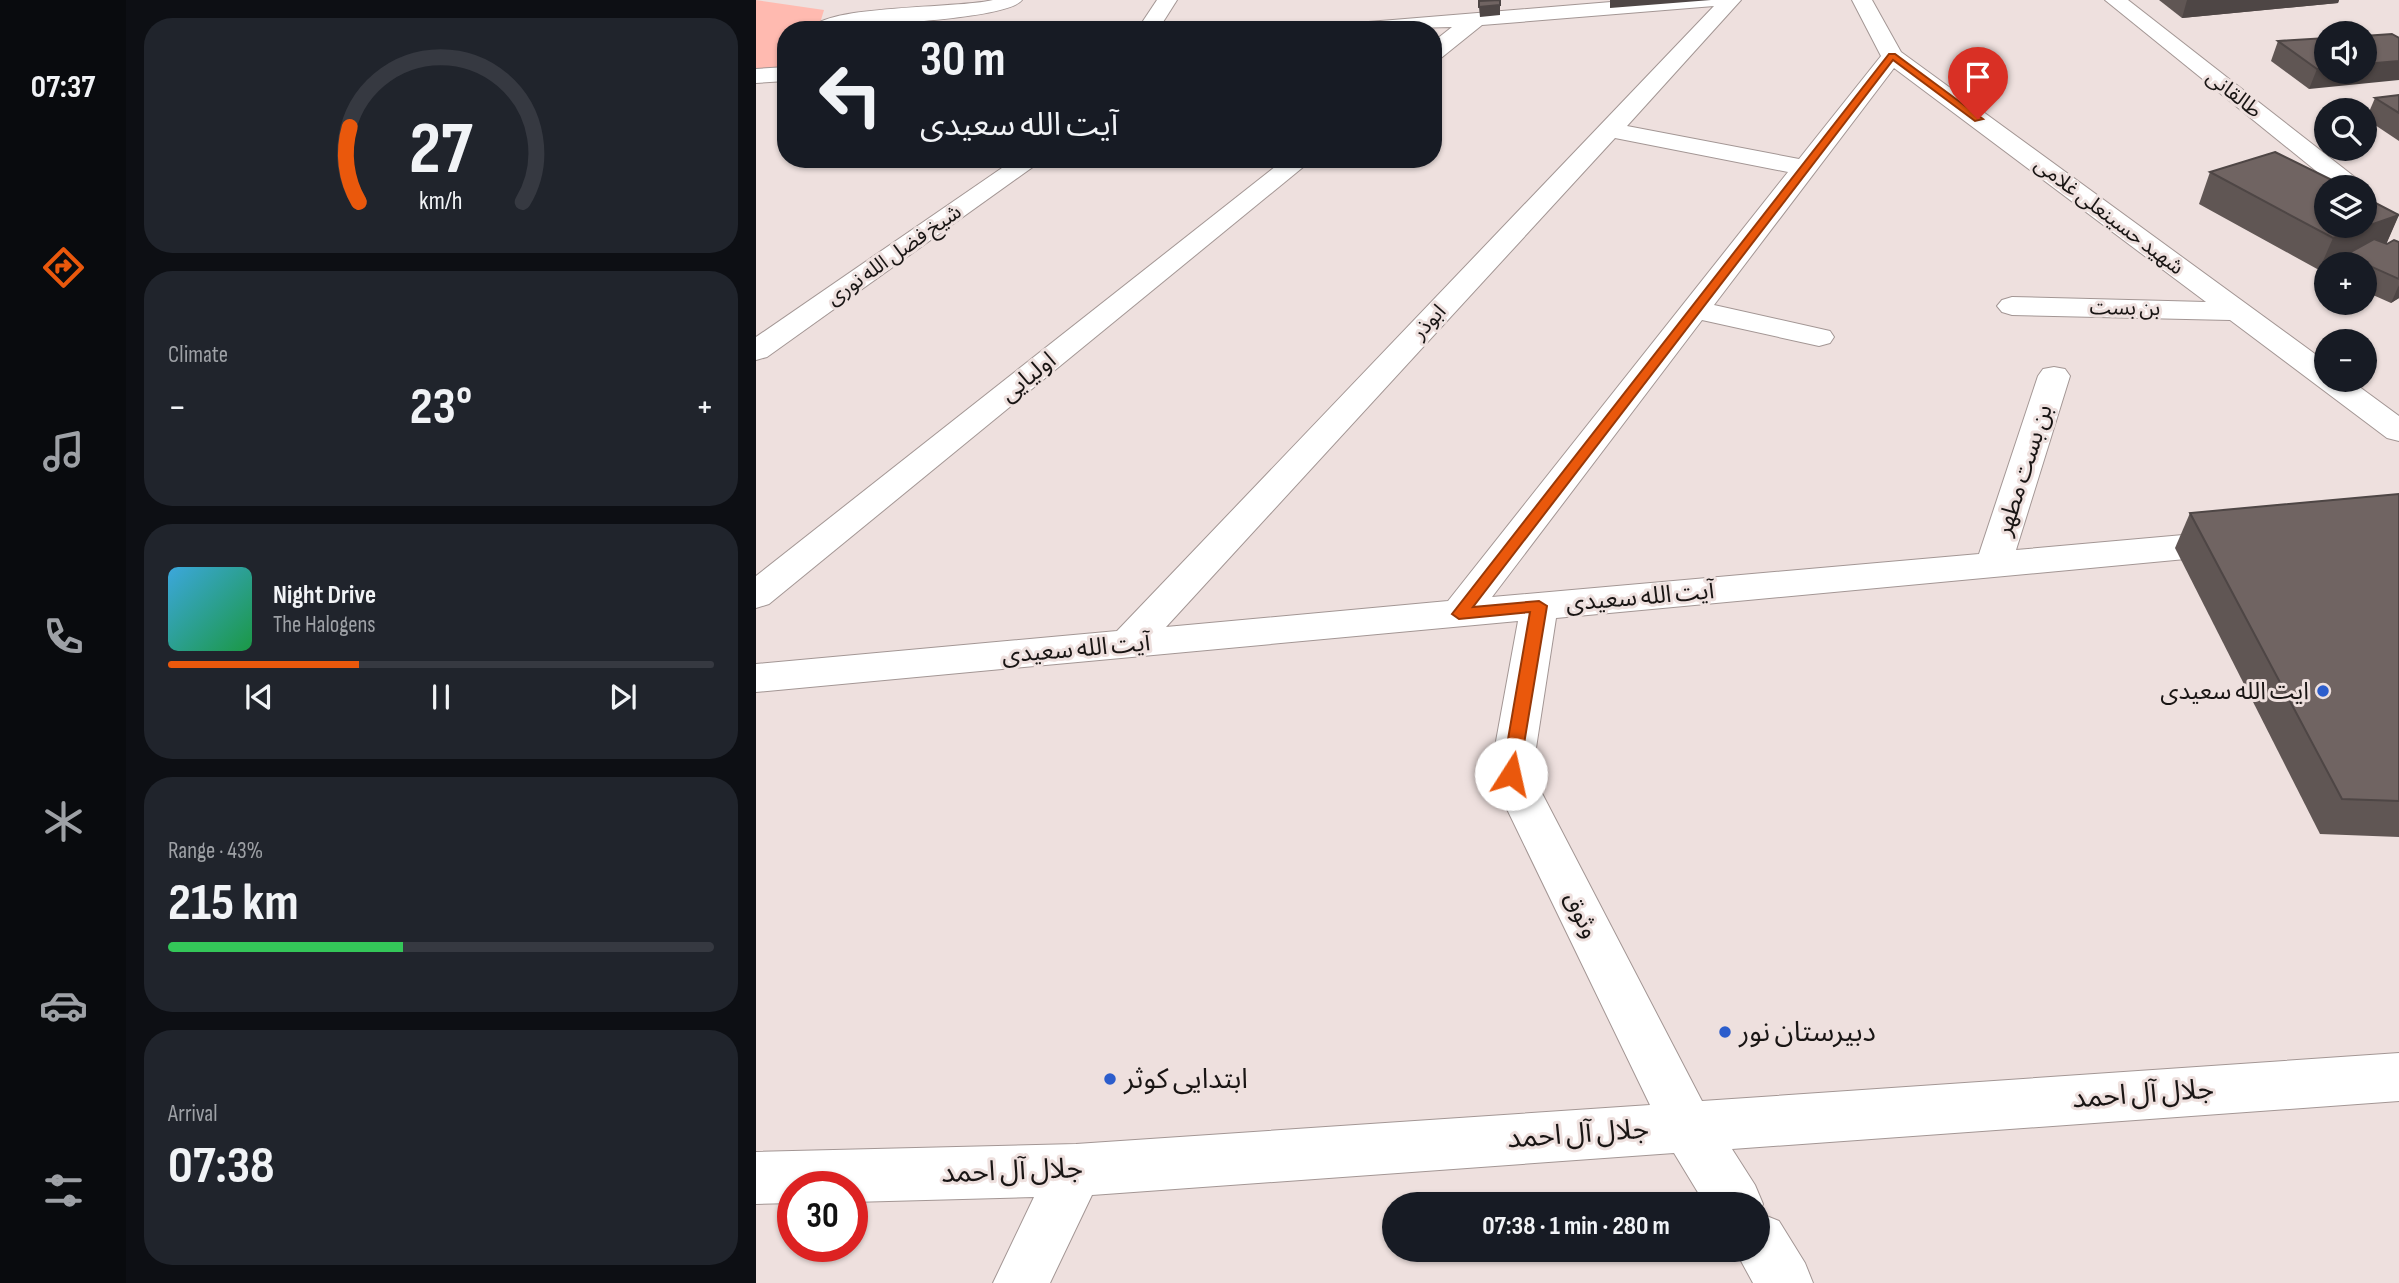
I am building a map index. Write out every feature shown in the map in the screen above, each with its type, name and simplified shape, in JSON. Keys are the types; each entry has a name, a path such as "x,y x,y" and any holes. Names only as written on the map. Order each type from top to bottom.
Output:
{"street":[{"path":"839,21 994,7 1012,0"},
{"path":"1153,21 1167,0"},
{"path":"1442,22 1614,4 1712,0"},
{"name":"ابوذر","path":"1128,644 1731,0"},
{"path":"1459,614 1892,55 1862,0"},
{"name":"طالقانی","path":"2115,0 2337,175"},
{"path":"1382,21 1402,7"},
{"path":"1442,46 1476,19"},
{"name":"شهید حسینعلی غلامی","path":"1892,55 2314,368"},
{"path":"756,76 777,75"},
{"path":"1609,130 1805,168"},
{"name":"شیخ فضل الله نوری","path":"756,351 1019,168"},
{"name":"اولیایی","path":"756,595 1290,168"},
{"name":"بن بست","path":"2012,306 2237,311"},
{"path":"1695,310 1819,337"},
{"name":"بن بست مطهر","path":"1994,564 2054,376"},
{"name":"شهید حسینعلی غلامی","path":"2347,392 2399,431"},
{"name":"آیت الله سعیدی","path":"756,678 2264,539"},
{"name":"وثوق","path":"1539,606 1511,774 1686,1126 1727,1192"},
{"name":"جلال آل احمد","path":"756,1178 1076,1170 2399,1077"},
{"path":"1021,1283 1076,1170"},
{"path":"1770,1259 1785,1283"}],"shaded area":[{"path":"756,0 824,10 821,21 777,21 777,75 756,76"}],"building":[{"path":"1500,0 1500,5 1479,7 1479,1"},
{"path":"2392,34 2399,38 2399,61 2377,63 2377,35"},
{"path":"2314,39 2314,67 2278,41"},
{"path":"2399,95 2399,113 2377,98"},
{"path":"2275,152 2322,175 2314,175 2314,228 2210,172"},
{"path":"2377,204 2399,215 2377,223"},
{"path":"2374,239 2387,244 2394,240 2399,242 2399,279 2377,269 2377,252 2350,252"},
{"name":"ایت الله سعیدی","path":"2399,494 2399,801 2342,799 2190,513"}],"place":[{"name":"ایت الله سعیدی","path":"2323,691"},
{"name":"دبیرستان نور","path":"1725,1032"},
{"name":"ابتدایی کوثر","path":"1110,1079"}],"route":[{"path":"1511,774 1539,606 1459,614 1892,55 1978,119"}]}
